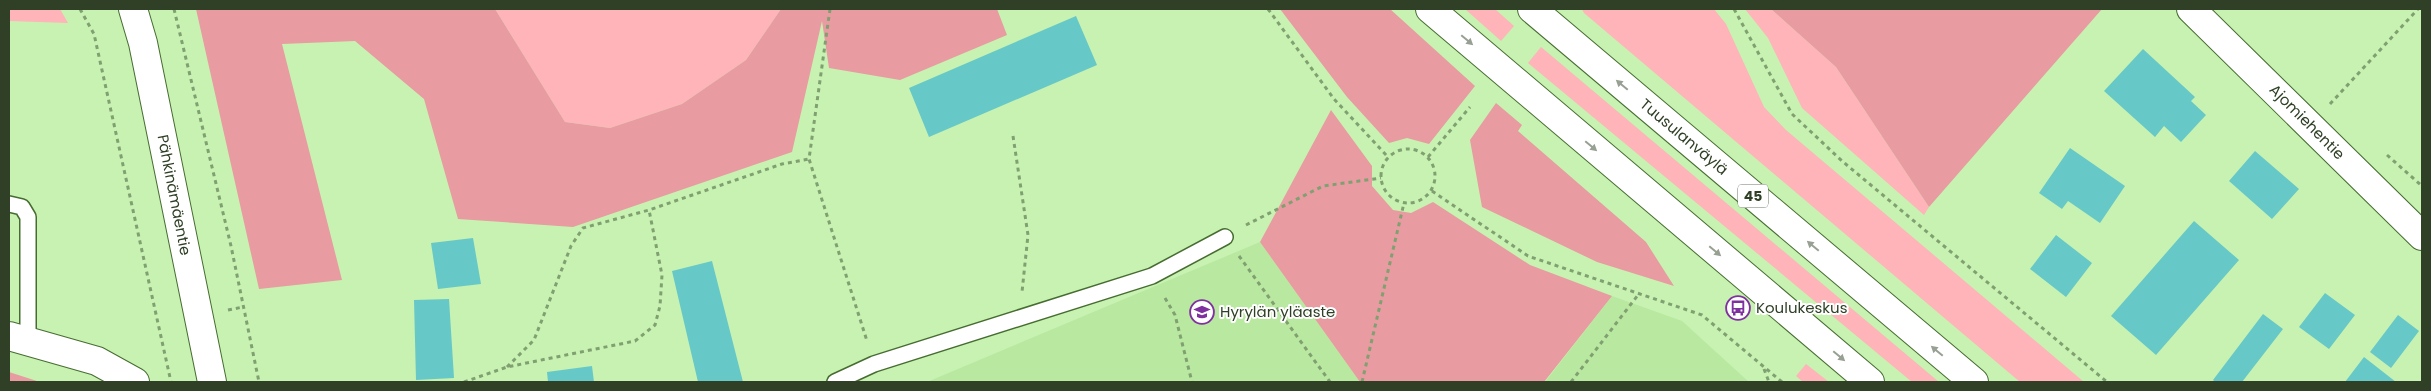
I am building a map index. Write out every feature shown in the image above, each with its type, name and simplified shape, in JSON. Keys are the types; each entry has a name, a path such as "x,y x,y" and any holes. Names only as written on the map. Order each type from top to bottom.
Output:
{"main road":[{"name":"Pähkinämäentie","path":"133,9 145,52 212,382"},
{"path":"1430,9 1870,382"},
{"name":"Tuusulanväylä","path":"1532,9 1974,382"},
{"name":"Ajomiehentie","path":"2191,9 2422,236"},
{"path":"18,338 97,361 135,382"}],"lane":[{"path":"9,204 22,207 28,217 18,338"},
{"path":"835,382 874,364 1152,276 1225,236"}],"path":[{"path":"80,9 94,34 171,382"},
{"path":"174,9 230,246 258,382"},
{"path":"830,9 809,159 874,364"},
{"path":"1268,9 1334,99 1388,157"},
{"path":"1734,9 1792,114 1842,161 2107,382"},
{"path":"2311,125 2418,9"},
{"path":"1428,157 1470,107"},
{"path":"1011,321 1022,292 1028,235 1013,136"},
{"path":"1406,148 1415,150 1428,157 1433,164 1436,177 1432,191 1420,202 1404,204 1388,194 1381,178 1381,172 1388,157 1406,148"},
{"path":"508,367 534,340 571,246 583,228 649,210 782,164 809,159"},
{"path":"1330,382 1225,236 1323,186 1381,178"},
{"path":"1432,191 1528,256 1638,295 1702,315 1782,382"},
{"path":"1362,382 1404,204"},
{"path":"464,382 508,367 635,341 655,325 660,306 662,275 649,210"},
{"path":"1152,276 1175,316 1192,382"},
{"path":"1571,382 1638,295"},
{"path":"1764,367 1769,382"}],"shaded area":[{"path":"9,9 60,9 68,23 9,21"},
{"path":"196,9 495,9 565,122 610,128 682,104 746,60 781,9 997,9 1007,35 900,80 829,68 822,21 792,152 573,227 458,219 424,99 355,41 282,44 342,280 259,289"},
{"path":"495,9 781,9 746,60 682,104 610,128 565,122"},
{"path":"1280,9 1390,9 1475,86 1429,144 1407,138 1389,143 1347,97"},
{"path":"1465,9 1495,9 1514,26 1501,41"},
{"path":"1582,9 1714,9 1726,24 1764,107 1786,130 2084,382 2020,382 1584,13"},
{"path":"1745,9 1771,9 1836,67 1929,207 1924,215 1802,108 1768,38"},
{"path":"1771,9 2102,9 1929,207 1836,67"},
{"path":"1541,47 1939,382 1912,382 1528,63"},
{"path":"1496,103 1522,125 1518,131 1646,242 1674,286 1597,262 1482,207 1470,140"},
{"path":"1331,110 1372,166 1372,186 1393,210 1411,213 1433,202 1530,265 1612,296 1544,382 1360,382 1260,242"},
{"name":"Hyrylän yläaste","path":"1260,242 1360,382 927,382"},
{"path":"1612,296 1682,321 1749,382 1545,382"},
{"path":"1806,364 1829,382 1803,382 1796,376"},
{"path":"9,372 40,382 9,382"}],"building":[{"path":"1076,16 1097,65 929,137 909,88"},
{"path":"2143,49 2195,97 2191,101 2206,115 2181,142 2164,126 2155,137 2104,91"},
{"path":"2070,148 2125,186 2100,223 2068,201 2062,209 2039,193"},
{"path":"2255,151 2299,189 2272,219 2229,181"},
{"path":"2194,221 2239,260 2156,355 2111,316"},
{"path":"2056,235 2092,263 2066,297 2030,269"},
{"path":"473,238 481,284 438,289 431,243"},
{"path":"712,261 743,382 698,382 672,271"},
{"path":"2325,293 2355,315 2329,349 2299,327"},
{"path":"449,299 454,378 416,380 414,300"},
{"path":"2263,314 2283,329 2242,382 2215,382 2213,380"},
{"path":"2398,315 2419,331 2391,368 2370,352"},
{"path":"2364,357 2396,382 2345,382"},
{"path":"592,366 594,382 548,382 547,372"}],"place":[{"name":"Koulukeskus","path":"1738,308"},
{"name":"Hyrylän yläaste","path":"1202,312"}]}
